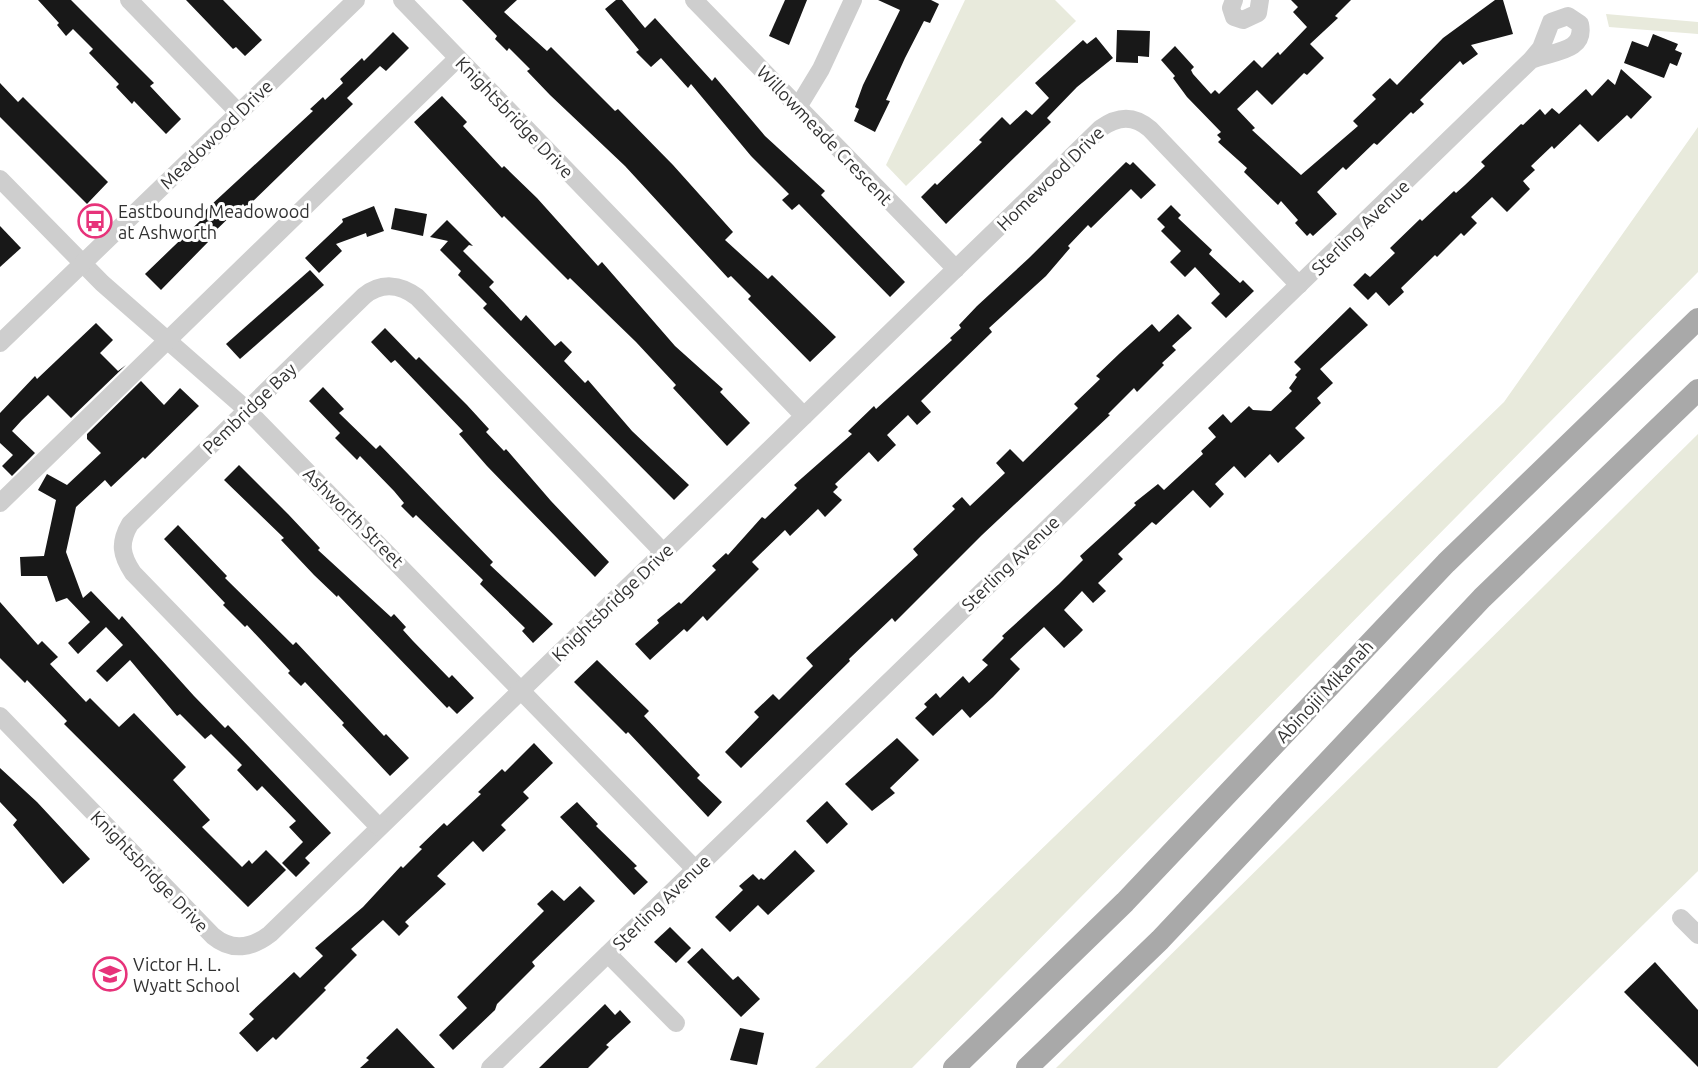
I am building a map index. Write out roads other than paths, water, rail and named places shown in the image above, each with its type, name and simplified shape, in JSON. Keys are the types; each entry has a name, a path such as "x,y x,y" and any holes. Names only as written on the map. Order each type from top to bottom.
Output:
{"main road":[{"name":"Abinojii Mikanah","path":"954,1068 1125,902 1446,563 1698,319"},
{"path":"1027,1068 1160,940 1482,598 1698,390"}],"street":[{"path":"129,0 238,112"},
{"name":"Meadowood Drive","path":"0,344 356,0"},
{"name":"Knightsbridge Drive","path":"0,716 213,936 231,946 252,945 270,934 804,416 402,0"},
{"name":"Willowmeade Crescent","path":"694,0 956,269"},
{"path":"798,107 821,69 853,0"},
{"path":"1234,0 1231,8 1234,17 1244,20 1258,14 1260,0"},
{"path":"0,503 458,58"},
{"name":"Sterling Avenue","path":"490,1068 1531,60"},
{"name":"Homewood Drive","path":"804,416 1101,128 1120,119 1129,118 1150,129 1299,285"},
{"name":"Ashworth Street","path":"0,179 82,264 247,410 695,869"},
{"name":"Pembridge Bay","path":"379,827 133,573 122,555 121,544 130,524 247,410 370,291 383,286 404,288 417,297 663,552"},
{"path":"1681,918 1698,936"},
{"path":"608,954 676,1023"}],"place":[{"name":"Eastbound Meadowood at Ashworth","path":"95,221"},
{"name":"Victor H. L. Wyatt School","path":"110,974"}]}
